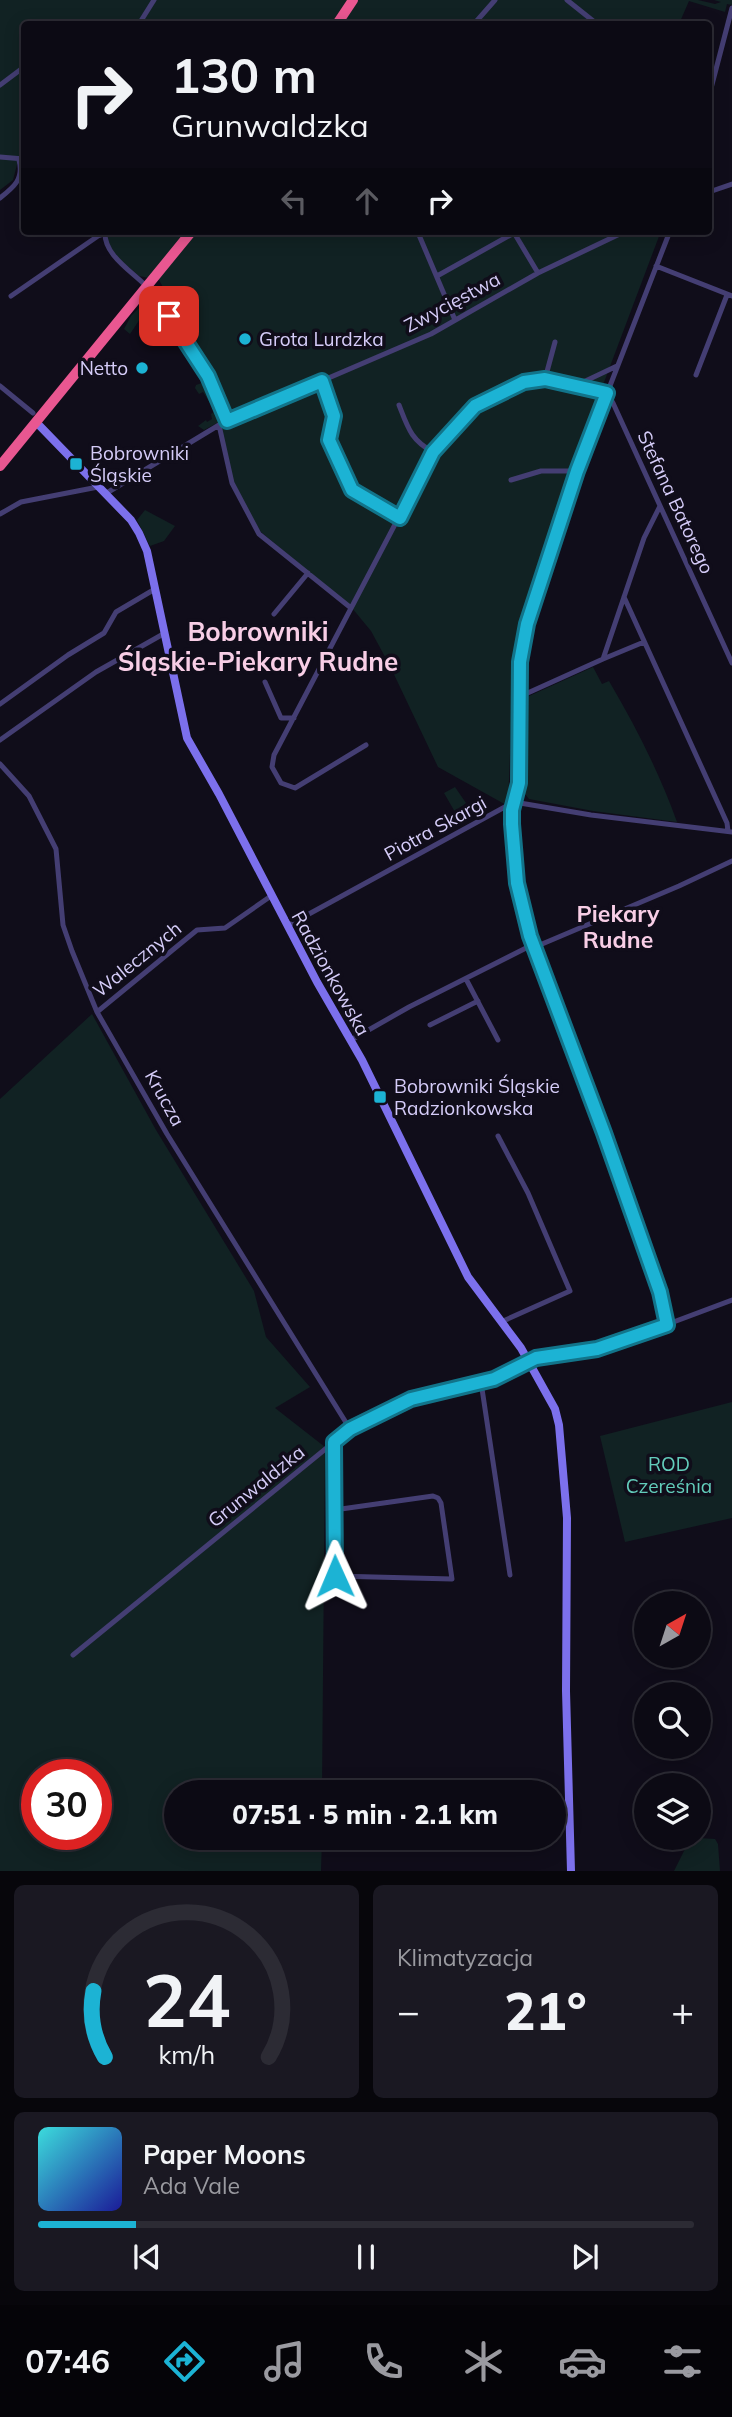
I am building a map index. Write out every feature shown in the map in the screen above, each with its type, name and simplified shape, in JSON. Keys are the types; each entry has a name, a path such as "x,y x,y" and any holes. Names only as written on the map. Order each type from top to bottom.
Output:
{"highway":[{"path":"339,21 353,0"},
{"path":"0,466 34,418 189,235"}],"street":[{"path":"141,21 155,0"},
{"path":"477,21 495,0"},
{"path":"567,0 593,21"},
{"path":"712,85 732,8"},
{"path":"0,85 21,69"},
{"path":"0,156 21,160"},
{"path":"0,198 15,186 21,168"},
{"path":"712,191 732,184"},
{"path":"11,296 100,235"},
{"path":"106,235 112,253 147,287 208,376 227,421"},
{"path":"422,235 455,320"},
{"path":"437,276 509,235"},
{"path":"516,235 538,273"},
{"name":"Zwycięstwa","path":"106,494 219,425 431,334 610,235"},
{"path":"667,1325 660,1292 524,915 517,883 512,824 519,783 520,662 527,624 577,471 668,235"},
{"path":"656,266 730,296 696,375"},
{"path":"545,379 555,342"},
{"path":"577,386 617,366"},
{"path":"366,745 295,788 281,783 272,767 274,755 433,452 475,406 524,382 545,379 607,393"},
{"path":"322,381 334,416 329,440 352,490 400,518"},
{"path":"0,386 34,418"},
{"name":"Stefana Batorego","path":"607,393 732,663"},
{"path":"399,405 413,437 419,445 433,452"},
{"name":"Radzionkowska","path":"34,418 131,520 139,533 155,589 187,738 351,1040 468,1277 529,1361 549,1394 557,1416 567,1518 566,1691 571,1871"},
{"path":"219,425 232,483 259,534 351,608"},
{"path":"511,480 541,471 577,471"},
{"path":"0,514 21,502 99,486"},
{"path":"603,659 644,538 660,506"},
{"path":"274,614 308,573"},
{"path":"0,704 68,655 104,633 116,612 155,589"},
{"path":"624,597 730,831"},
{"path":"0,740 96,672 165,633"},
{"path":"521,696 644,642"},
{"path":"265,682 281,718 295,718"},
{"name":"Krucza","path":"0,764 29,796 56,849 63,925 97,1012 167,1134 350,1429"},
{"name":"Piotra Skargi","path":"287,926 514,802 591,815 730,831"},
{"path":"351,1040 535,945 690,882 732,861"},
{"name":"Walecznych","path":"97,1012 197,930 225,928 271,896"},
{"path":"466,979 498,1040"},
{"path":"430,1026 478,1001"},
{"path":"498,1136 528,1193 570,1291 501,1322"},
{"name":"Grunwaldzka","path":"73,1655 350,1429 411,1399 503,1375 542,1356 597,1349 732,1300"},
{"path":"481,1382 510,1575"},
{"path":"334,1442 334,1510 335,1576 452,1579 441,1503 438,1498 433,1496 334,1510"}],"green space":[{"path":"0,0 698,0 715,4 721,2 714,0 732,0 732,5 727,4 725,12 689,1 680,21 21,21 21,153 13,180 0,190"},
{"path":"107,235 659,235 600,393 548,547 532,584 514,650 508,806 438,767 371,631 352,608 261,532 241,502 217,423 204,430 198,426 212,419 211,414 215,411 203,392 199,394 195,388 205,382 212,391 208,367 159,280 139,276 118,258 107,242"},
{"path":"148,299 159,316 144,313 130,334 124,329 131,316"},
{"path":"145,510 175,526 164,541 150,546 137,520"},
{"path":"593,667 602,684 609,681 628,715 655,768 677,822 593,811 529,799 525,794 527,697"},
{"path":"455,787 466,803 455,812 444,793"},
{"path":"92,1014 156,1130 254,1291 266,1337 310,1387 275,1408 325,1447 322,1780 164,1780 164,1850 322,1850 321,1871 0,1871 0,1099"},
{"name":"ROD Czereśnia","path":"732,1402 732,1518 625,1542 600,1436"},
{"path":"711,1839 715,1839 718,1844 720,1871 674,1871 684,1850 711,1850"}],"place":[{"name":"Grota Lurdzka","path":"245,339"},
{"name":"Netto","path":"142,368"},
{"name":"Bobrowniki Śląskie","path":"76,464"},
{"name":"Bobrowniki Śląskie Radzionkowska","path":"380,1097"}],"district":[{"name":"Bobrowniki Śląskie-Piekary Rudne","path":"258,647"},
{"name":"Piekary Rudne","path":"618,927"}],"route":[{"path":"169,316 208,376 227,421 322,381 334,416 329,440 352,490 400,518 433,452 475,406 524,382 545,379 607,393 577,471 527,624 520,662 519,783 512,810 512,824 517,883 530,936 543,965 660,1292 667,1325 597,1349 542,1356 494,1379 411,1399 350,1429 334,1442 335,1576"}]}
